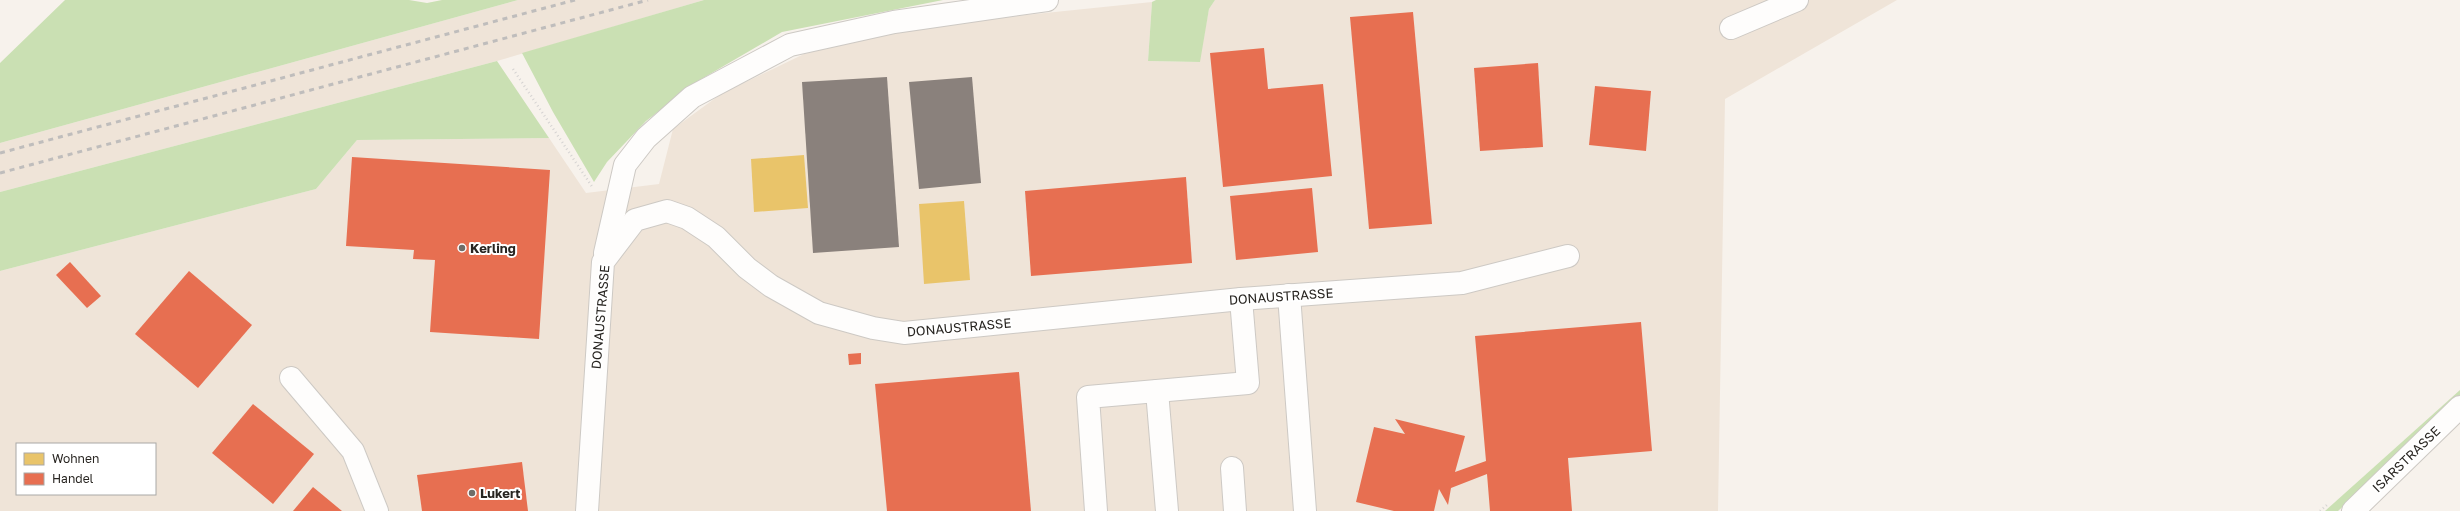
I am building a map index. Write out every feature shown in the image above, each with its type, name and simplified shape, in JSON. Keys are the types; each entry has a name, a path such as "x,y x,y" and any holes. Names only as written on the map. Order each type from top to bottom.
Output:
{"street":[{"path":"603,262 625,165 646,138 692,96 790,45 894,22 1047,0"},
{"path":"1731,28 1797,0"},
{"name":"DONAUSTRASSE","path":"587,511 603,262 635,220 667,211 687,218 716,236 747,268 798,302 819,313 873,328 904,332 1241,299 1462,283 1568,256"},
{"path":"1289,295 1305,511"},
{"path":"1096,511 1088,397 1248,383 1241,299"},
{"path":"291,378 353,451 377,511"},
{"path":"1157,391 1167,511"},
{"name":"ISARSTRASSE","path":"2353,511 2460,407"},
{"path":"1232,468 1235,511"}],"path":[{"path":"513,69 613,218"}],"shaded area":[{"path":"518,0 704,0 497,61 0,192 0,143"},
{"path":"1215,0 1897,0 1725,99 1718,511 0,511 0,271 316,189 357,140 549,138 586,193 659,184 673,129 721,94 804,54 888,33 969,21 1152,2 1148,61 1199,62 1209,9"}],"green space":[{"path":"65,0 409,0 427,3 442,0 518,0 0,143 0,63"},
{"path":"704,0 943,0 782,32 698,81 646,121 607,162 594,182 553,112 522,53"},
{"path":"1156,0 1215,0 1209,9 1200,62 1148,61 1152,2"},
{"path":"497,61 549,138 357,140 316,189 0,271 0,192"},
{"path":"2460,390 2460,399 2338,511 2325,511"}],"building: Wohnen":[{"path":"804,155 808,208 754,212 751,159"},
{"path":"964,201 970,280 924,284 919,204"}],"building: Handel":[{"path":"1413,12 1432,224 1369,229 1350,17"},
{"path":"1264,48 1268,89 1323,84 1332,176 1223,187 1210,53"},
{"path":"1538,63 1543,147 1480,151 1474,68"},
{"path":"1595,86 1651,91 1646,151 1589,145"},
{"name":"Kerling","path":"352,157 550,170 539,339 430,332 435,260 413,259 414,250 346,246"},
{"path":"1186,177 1192,263 1031,276 1025,191"},
{"path":"1312,188 1318,252 1236,260 1230,196"},
{"path":"70,262 101,296 87,308 56,275"},
{"path":"189,271 252,325 198,388 135,334"},
{"path":"1641,322 1652,451 1568,458 1572,511 1490,511 1487,474 1451,488 1448,505 1439,489 1434,511 1394,511 1356,502 1374,427 1405,434 1395,419 1465,436 1455,472 1486,461 1475,336"},
{"path":"861,353 861,364 849,365 848,354"},
{"path":"1019,372 1031,511 887,511 875,384"},
{"path":"253,404 314,454 273,504 212,453"},
{"name":"Lukert","path":"522,462 528,511 422,511 417,475"},
{"path":"313,487 342,511 293,511"}],"building: Industrie":[{"path":"887,77 899,247 813,253 802,82"},
{"path":"972,77 981,183 919,189 909,82"}],"railway":[{"path":"0,153 575,0"},
{"path":"0,173 648,0"}],"place":[{"name":"Kerling","path":"462,248"},
{"name":"Lukert","path":"472,493"}]}
